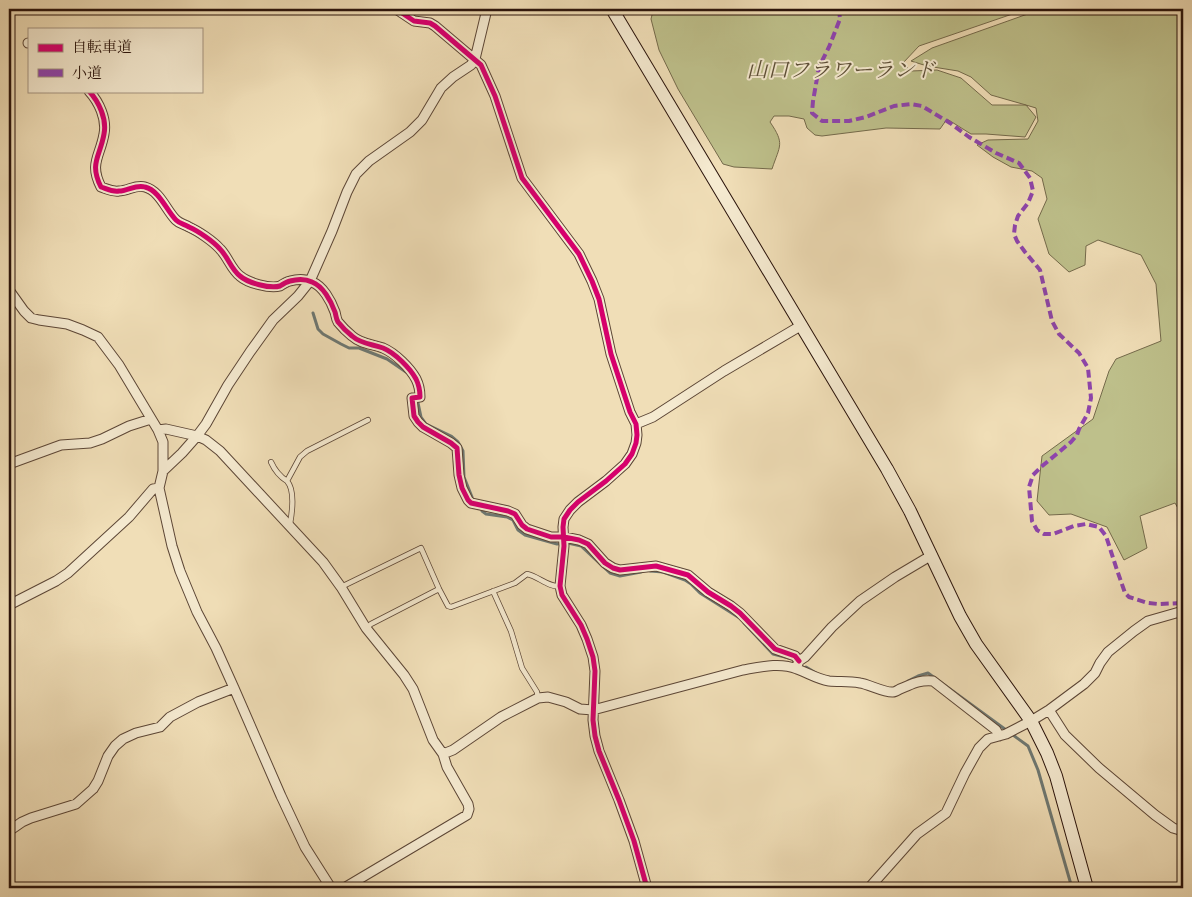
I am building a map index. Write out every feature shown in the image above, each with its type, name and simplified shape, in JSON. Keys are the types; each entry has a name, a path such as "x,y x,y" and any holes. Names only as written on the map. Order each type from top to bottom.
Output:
{"street":[{"path":"396,9 414,21 435,26 481,66 495,96 522,178 579,254 592,281 599,299 611,354 630,412 636,424 636,444 626,464 578,502 564,519 560,586 562,595 581,625 593,657 595,671 593,710 595,736 634,841 647,888"},
{"path":"163,471 175,461 197,436 256,344 274,320 310,281 356,174 369,161 410,132 422,120 441,88 471,65 475,59 487,9"},
{"path":"612,9 887,469 932,555 960,616 976,644 1031,721 1056,776 1087,888"},
{"path":"90,92 101,110 105,123 104,134 95,163 95,172 101,187 110,191 145,187 155,192 175,220 190,227 216,244 240,276 258,284 271,287 298,279 316,284 325,293 338,322 354,338 390,352 407,366 416,378 420,397 412,398 414,416 423,427 457,448 462,488 468,500 472,503 515,514 522,525 527,528 564,542 579,540 588,544 605,563 613,568 620,570 656,566 688,575 708,592 740,613 775,649 795,656 798,665 817,678 830,681 862,683 887,692 893,692 922,680 933,681 996,730 1006,734"},
{"path":"9,290 24,312 31,318 67,324 98,337 119,365 158,430 163,442 163,471 159,488 180,572 305,847 331,888"},
{"path":"636,424 802,325"},
{"path":"9,464 61,445 90,443 102,440 129,426 151,419"},
{"path":"158,430 166,429 197,436 206,440 220,451 323,562 366,628 413,689 433,740 443,754 447,767 468,804 469,809 466,815 344,888"},
{"path":"9,605 68,573 129,517 153,489 159,488"},
{"path":"443,754 453,750 501,717 538,698 548,697 566,702 580,709 593,710 743,670 768,666 798,665 832,627 860,601 932,555"},
{"path":"869,888 917,834 946,813 960,782 979,748 988,739 1006,734 1031,721 1084,684 1095,674 1108,652 1134,630 1148,621 1183,611"},
{"path":"9,831 31,818 76,804 93,789 114,746 123,739 136,733 160,728 170,717 198,702 234,688"},
{"path":"1049,710 1066,736 1099,768 1155,815 1173,828 1183,831"}],"lane":[{"path":"287,481 300,457 307,451 368,420"},
{"path":"270,462 274,470 291,486 289,526"},
{"path":"341,587 421,548 439,589 448,606 451,607 515,583 527,574 533,575 554,587 560,586"},
{"path":"366,628 439,589"},
{"path":"493,591 511,631 522,668 537,692 538,698"}],"green space":[{"name":"山口フラワーランド","path":"648,9 1027,9 919,46 903,63 911,71 937,70 961,78 992,105 1026,105 1036,117 1025,137 971,134 947,119 940,129 886,128 822,136 815,135 807,128 804,119 774,116 770,122 778,135 780,145 772,169 734,167 723,164 678,89 659,50 651,19 653,11"},
{"path":"1048,9 1183,9 1183,517 1175,503 1140,516 1147,548 1124,560 1107,527 1071,514 1049,515 1037,501 1042,456 1093,419 1109,371 1116,359 1161,341 1156,284 1141,255 1098,240 1086,246 1085,265 1069,272 1049,254 1038,219 1047,199 1042,178 1032,171 1011,167 977,145 988,140 1028,139 1038,121 1036,108 991,95 971,77 958,71 927,66 911,61 932,48 1036,11"}],"waterway":[{"path":"313,313 318,329 323,334 349,348 359,348 387,359 406,372"},
{"path":"417,398 421,417 426,424 451,436 458,442 463,451 464,477 472,497"},
{"path":"482,511 486,514 507,517 513,520 518,530 525,535 557,544 568,543 581,546 610,573 620,576 641,572"},
{"path":"650,571 663,572 685,580 700,593 738,617"},
{"path":"744,623 773,654 789,658"},
{"path":"806,667 816,673"},
{"path":"908,681 928,673 1028,746 1038,770 1072,888"}],"marked path":[{"path":"839,9 840,19 819,67 812,113 822,121 849,121 866,117 894,106 911,104 922,106 996,153 1019,163 1030,178 1033,191 1028,203 1018,216 1014,234 1017,241 1040,270 1052,321 1059,334 1079,353 1088,368 1091,398 1088,413 1077,435 1033,475 1029,487 1032,521 1037,530 1044,534 1053,534 1074,526 1086,524 1099,527 1106,536 1125,593 1129,597 1148,603 1183,603"}],"cycle path":[{"path":"396,9 414,21 430,23 435,26 481,65 495,96 522,178 579,254 592,281 599,299 611,354 630,412 636,424 636,443 632,454 625,464 578,502 564,519 564,546 560,586 562,595 581,625 593,657 595,671 593,720 595,736 634,841 647,888"},
{"path":"90,92 99,105 105,128 96,160 96,172 101,187 122,191 138,186 155,192 176,220 197,231 213,243 223,252 237,273 248,281 259,285 276,287 293,280 304,280 320,287 331,303 338,322 346,331 359,341 383,348 392,353 402,361 416,379 420,397 412,398 414,416 423,427 457,448 462,488 471,503 515,514 527,529 551,537 564,537 588,544 605,563 613,568 620,570 656,566 688,575 708,592 740,613 775,649 795,656 799,661"}]}
